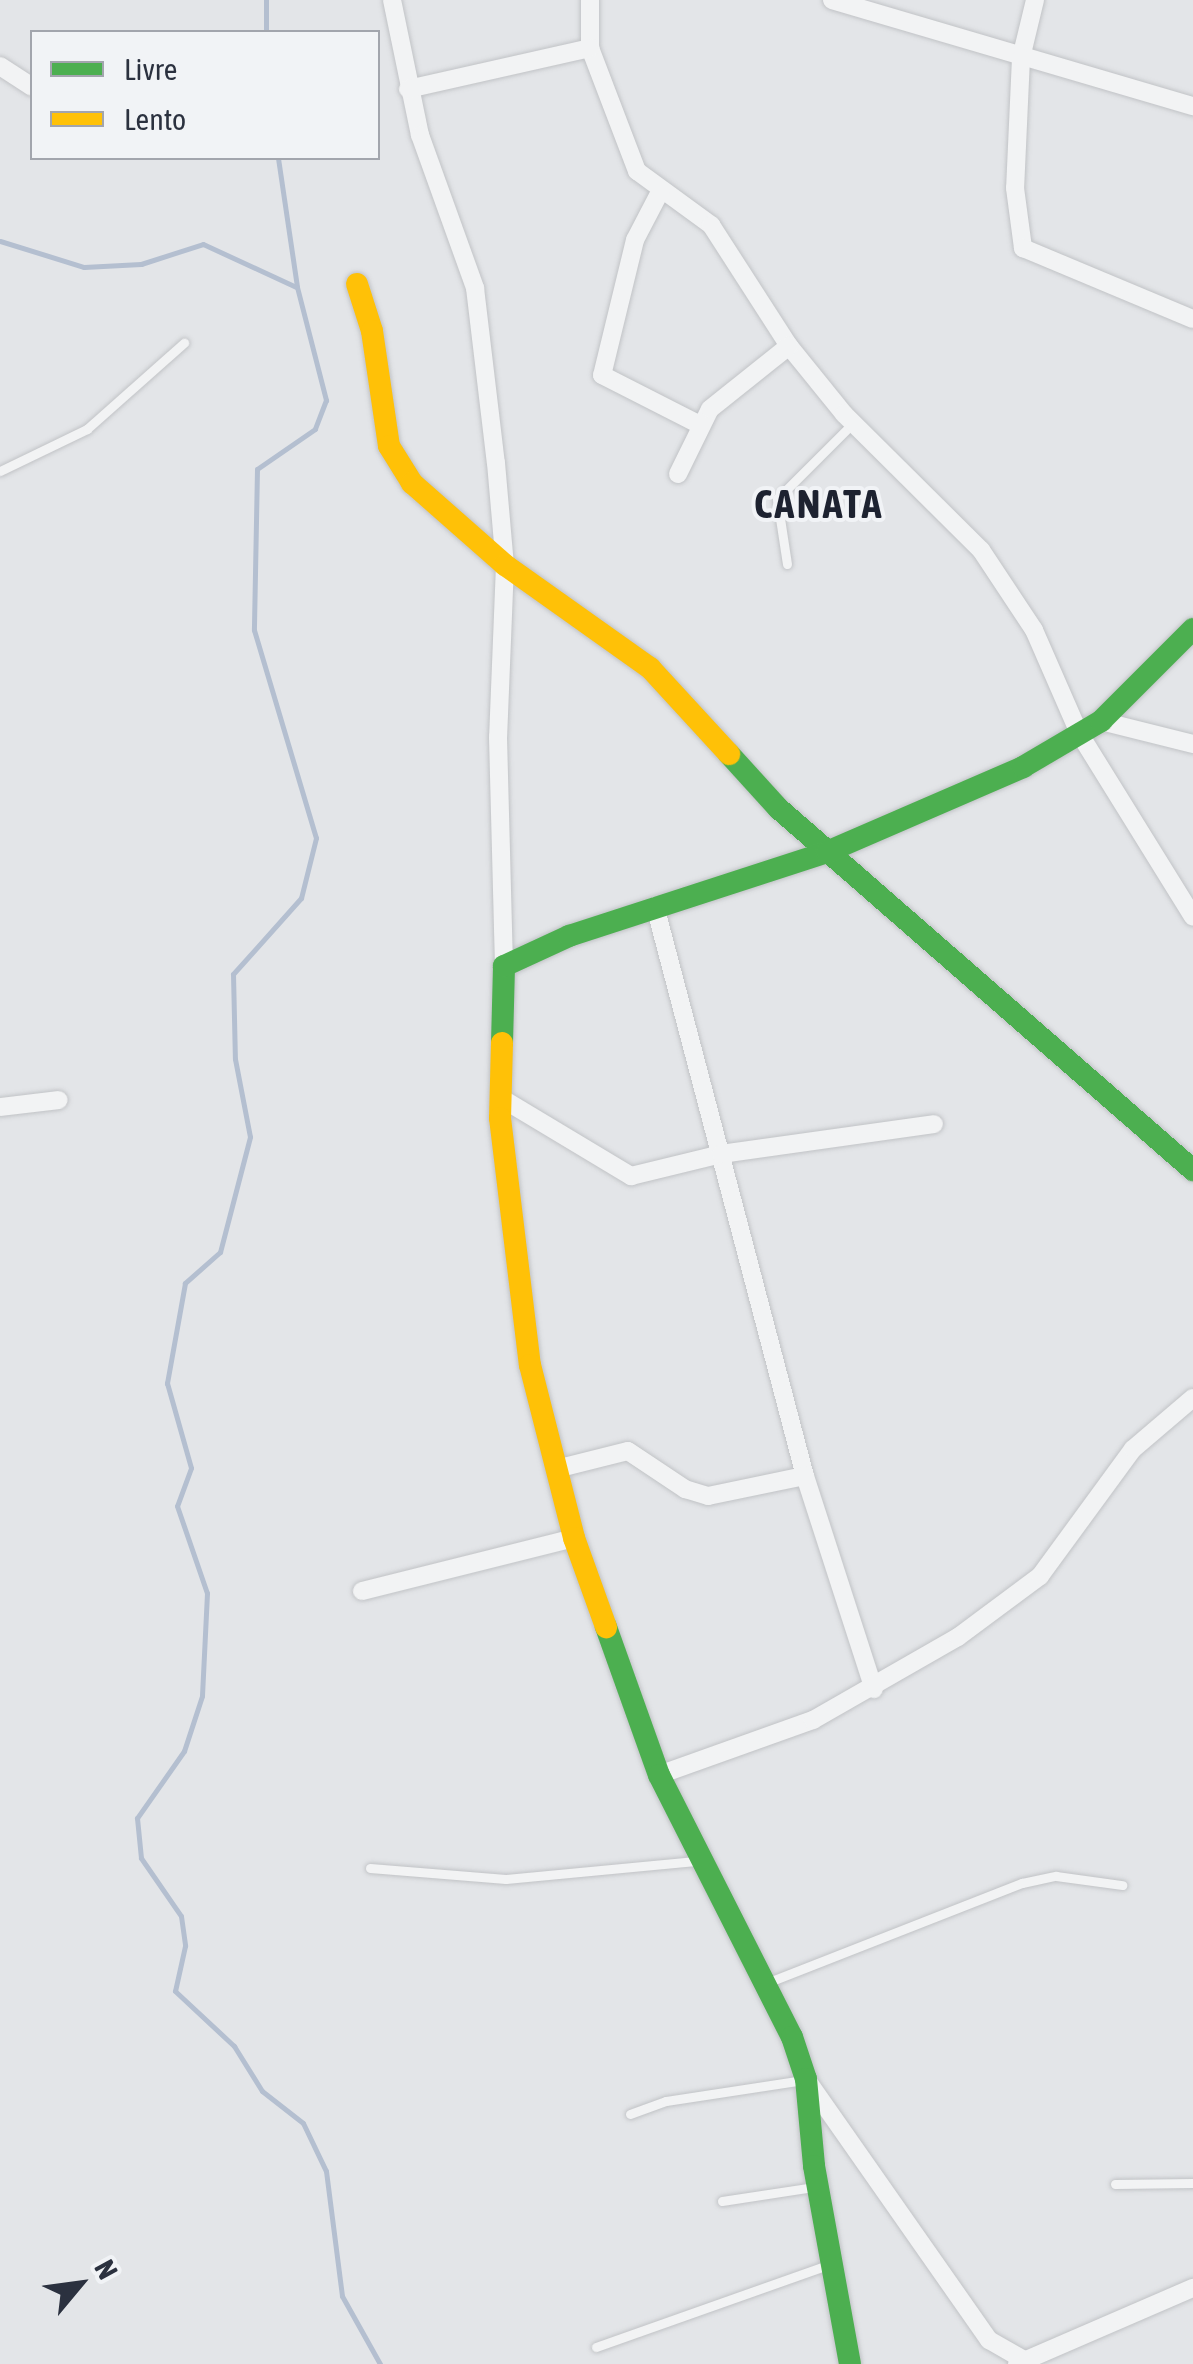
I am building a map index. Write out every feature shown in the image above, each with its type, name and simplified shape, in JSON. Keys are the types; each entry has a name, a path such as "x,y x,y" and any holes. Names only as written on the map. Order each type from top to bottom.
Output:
{"street":[{"path":"392,0 408,90 475,288 505,565 498,737 504,966 501,1098 524,1327 574,1538 658,1775 698,1860 766,1983 806,2079 990,2340 1020,2362 1193,2288"},
{"path":"590,0 590,48 621,141 637,171 661,190 685,201 711,226 788,346 853,423 981,550 1034,630 1080,733 1193,917"},
{"path":"832,0 890,7 1021,58 1193,106"},
{"path":"1035,0 1021,58 1015,188 1023,248 1193,319"},
{"path":"408,90 590,48"},
{"path":"0,66 30,86"},
{"path":"661,190 635,240 602,375 698,424"},
{"path":"357,284 372,332 380,414 400,469 505,565 650,668 778,808 1193,1170"},
{"path":"678,474 698,424 788,346"},
{"path":"504,966 655,906 827,852 1023,766 1101,720 1193,629"},
{"path":"1101,720 1193,744"},
{"path":"655,906 805,1476 874,1689"},
{"path":"501,1098 626,1176 721,1154 934,1124"},
{"path":"0,1107 59,1100"},
{"path":"658,1775 768,1738 874,1689 1040,1576 1133,1449 1193,1398"},
{"path":"556,1469 628,1451 686,1489 708,1496 805,1476"},
{"path":"362,1591 574,1538"},
{"path":"806,2079 817,2186 850,2364"}],"lane":[{"path":"0,471 87,430 184,344"},
{"path":"786,564 778,499 853,423"},
{"path":"370,1868 506,1879 698,1860"},
{"path":"766,1983 1022,1883 1056,1876 1122,1885"},
{"path":"630,2114 666,2102 806,2079"},
{"path":"1115,2184 1193,2184"},
{"path":"722,2200 817,2186"},
{"path":"596,2347 830,2264"}],"waterway":[{"path":"266,0 266,30"},
{"path":"278,160 297,287 326,400 315,429 257,469 254,630 316,838 301,898 233,974 235,1059 250,1137 220,1252 185,1283 167,1383 191,1468 177,1506 207,1593 202,1696 184,1751 137,1818 141,1858 181,1916 185,1946 175,1991 234,2046 262,2091 303,2123 326,2171 342,2296 380,2364"},
{"path":"0,241 84,267 141,264 203,244 296,287"}],"traffic: fast":[{"path":"502,1043 504,966 569,936 827,852 1023,767 1101,721 1193,629"},
{"path":"729,754 778,808 1193,1170"},
{"path":"606,1627 659,1775 792,2037 806,2079 814,2166 850,2364"}],"traffic: slow":[{"path":"357,284 372,331 389,446 412,483 505,565 650,668 729,754"},
{"path":"502,1043 500,1118 530,1365 574,1538 606,1627"}],"district":[{"name":"CANATA","path":"819,504"}]}
